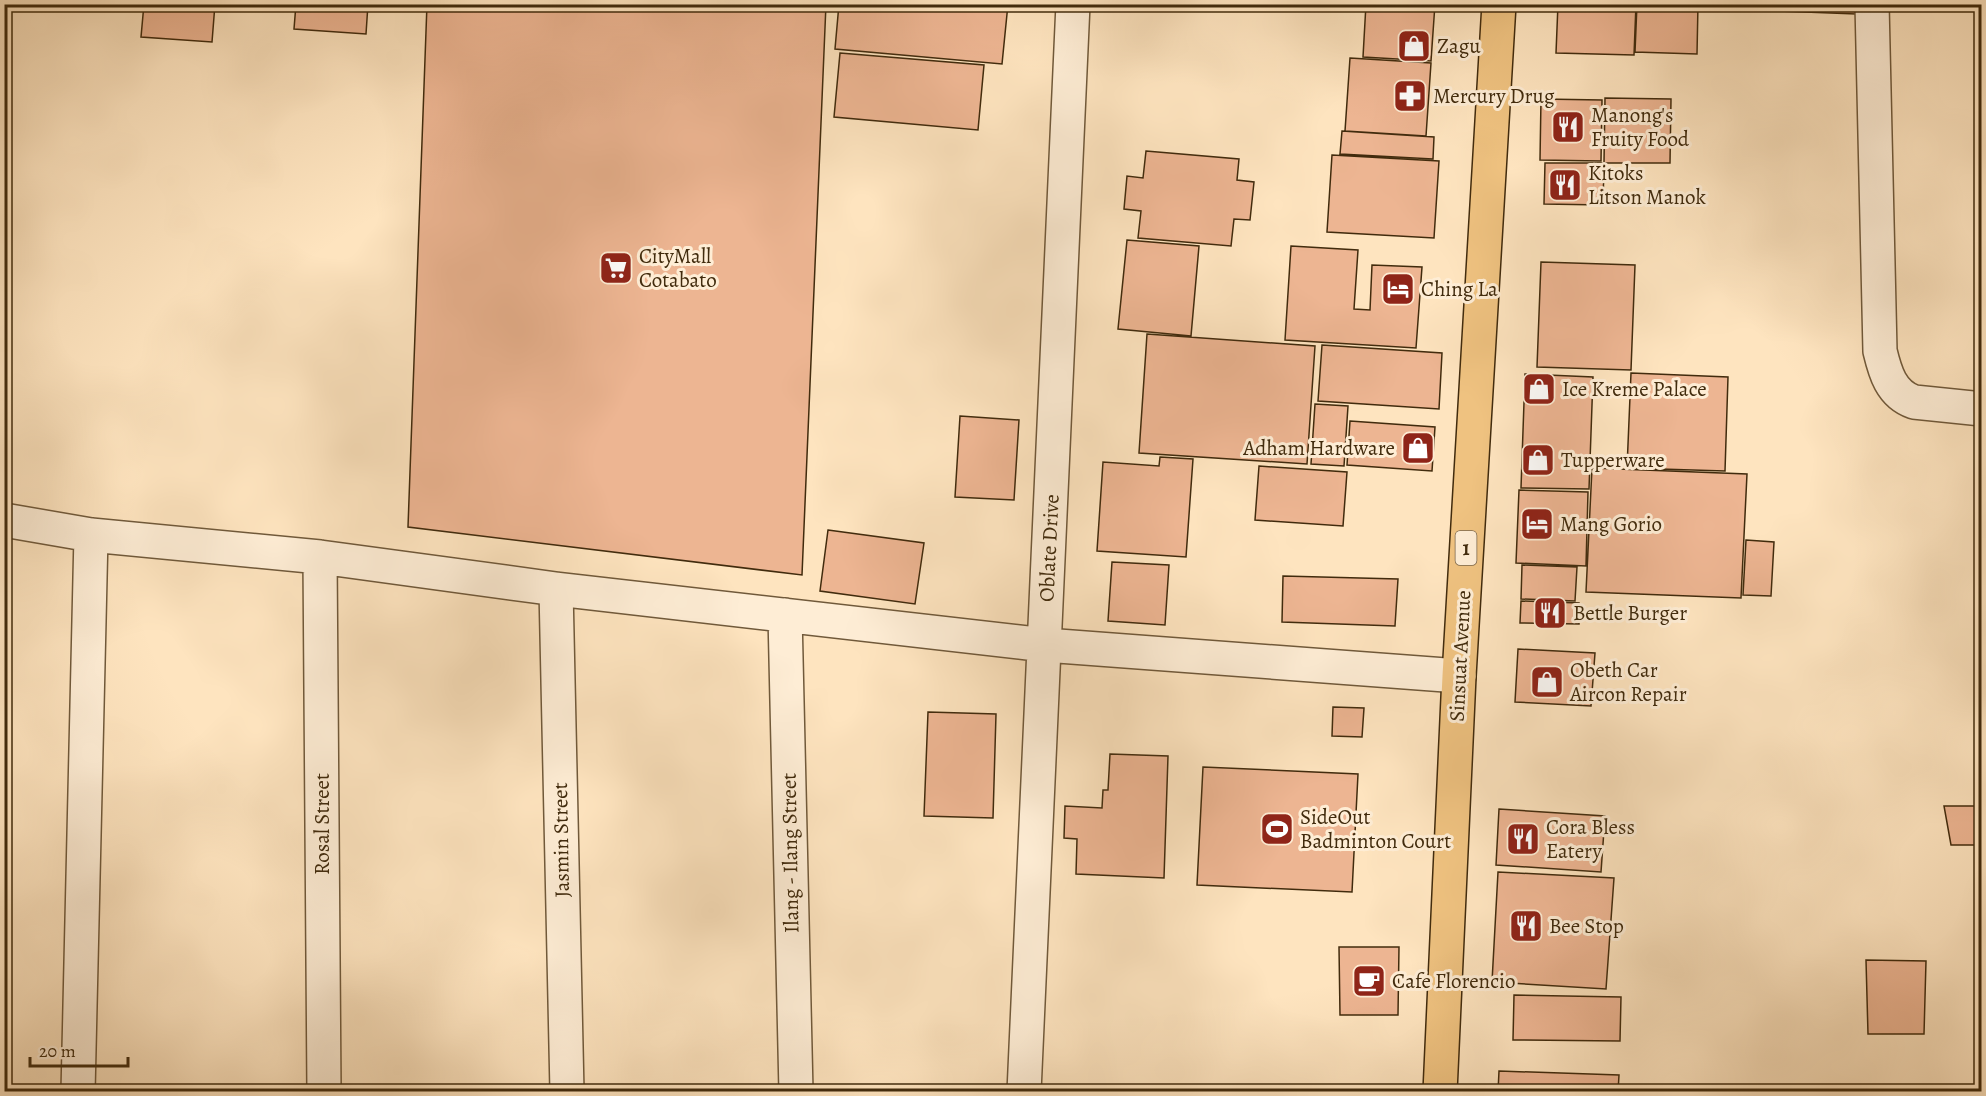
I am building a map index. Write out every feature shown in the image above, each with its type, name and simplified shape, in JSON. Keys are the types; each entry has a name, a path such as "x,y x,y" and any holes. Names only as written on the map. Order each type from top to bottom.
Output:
{"main road":[{"name":"Sinsuat Avenue","path":"1440,1092 1459,676 1499,4"}],"street":[{"name":"Oblate Drive","path":"1024,1092 1073,4"},
{"path":"1872,4 1880,351 1885,371 1892,386 1904,399 1982,409"},
{"path":"4,520 91,535 320,557 556,590 1045,645 1459,676"},
{"path":"78,1092 91,535"},
{"name":"Rosal Street","path":"320,557 324,1092"},
{"name":"Jasmin Street","path":"556,590 567,1092"},
{"name":"Ilang - Ilang Street","path":"785,615 795,1092"}],"building":[{"path":"144,4 215,4 212,42 141,37"},
{"path":"296,4 368,4 366,34 294,29"},
{"name":"CityMall Cotabato","path":"427,4 826,4 802,575 408,527"},
{"path":"839,4 1008,4 1002,64 835,49"},
{"path":"1366,4 1435,4 1431,61 1363,57"},
{"path":"1558,4 1636,4 1634,55 1556,53"},
{"path":"1637,4 1698,4 1697,54 1635,52"},
{"path":"1776,4 1856,4 1856,14 1775,11"},
{"path":"840,53 984,65 978,130 834,117"},
{"path":"1350,58 1431,63 1426,136 1345,131"},
{"path":"1605,98 1671,99 1670,163 1604,163"},
{"path":"1541,99 1602,100 1601,161 1540,160"},
{"path":"1342,131 1434,137 1433,159 1340,154"},
{"path":"1146,151 1239,159 1237,180 1254,182 1250,220 1234,219 1231,246 1138,238 1141,211 1124,209 1127,176 1143,178"},
{"path":"1332,155 1439,161 1434,238 1327,232"},
{"path":"1545,163 1604,163 1603,205 1544,204"},
{"path":"1127,240 1199,246 1191,336 1118,329"},
{"path":"1291,246 1358,250 1354,309 1370,310 1372,265 1422,267 1416,348 1285,340"},
{"path":"1541,262 1635,265 1631,370 1537,367"},
{"path":"1147,334 1315,346 1307,464 1139,453"},
{"path":"1322,345 1442,353 1439,409 1318,401"},
{"path":"1631,373 1728,377 1725,471 1627,468"},
{"path":"1525,374 1593,377 1589,489 1521,488"},
{"path":"1315,404 1348,406 1344,466 1311,464"},
{"path":"960,416 1019,420 1014,500 955,497"},
{"path":"1350,421 1435,427 1432,471 1347,465"},
{"path":"1160,457 1193,459 1186,557 1097,551 1103,462 1159,466"},
{"path":"1259,466 1347,472 1343,526 1255,520"},
{"path":"1592,468 1747,474 1741,598 1586,592"},
{"path":"1519,490 1588,492 1586,566 1516,563"},
{"path":"828,530 924,543 915,604 820,591"},
{"path":"1746,540 1774,542 1771,596 1743,595"},
{"path":"1112,562 1169,565 1165,625 1108,621"},
{"path":"1522,565 1577,567 1575,601 1521,599"},
{"path":"1283,576 1398,579 1395,626 1282,622"},
{"name":"Bettle Burger","path":"1521,601 1579,603 1579,624 1520,623"},
{"path":"1518,649 1595,653 1591,706 1515,702"},
{"path":"1333,707 1364,708 1362,737 1332,736"},
{"path":"928,712 996,714 993,818 924,816"},
{"path":"1110,754 1168,756 1164,878 1076,874 1077,839 1064,838 1065,806 1102,808 1103,790 1108,790"},
{"name":"SideOut Badminton Court","path":"1203,767 1358,774 1352,892 1197,885"},
{"path":"1944,806 1982,806 1982,845 1951,845"},
{"path":"1499,809 1605,816 1601,872 1496,865"},
{"path":"1498,872 1614,878 1606,989 1492,982"},
{"name":"Cafe Florencio","path":"1339,947 1399,947 1398,1015 1340,1015"},
{"path":"1866,960 1926,961 1924,1034 1868,1034"},
{"path":"1514,995 1621,997 1620,1041 1513,1040"},
{"path":"1499,1071 1619,1075 1618,1092 1498,1092"}],"place":[{"name":"Zagu","path":"1414,46"},
{"name":"Mercury Drug","path":"1410,96"},
{"name":"Manong's Fruity Food","path":"1568,127"},
{"name":"Kitoks Litson Manok","path":"1565,185"},
{"name":"CityMall Cotabato","path":"616,268"},
{"name":"Ching La","path":"1398,289"},
{"name":"Ice Kreme Palace","path":"1539,389"},
{"name":"Adham Hardware","path":"1418,448"},
{"name":"Tupperware","path":"1538,460"},
{"name":"Mang Gorio","path":"1537,524"},
{"name":"Bettle Burger","path":"1550,613"},
{"name":"Obeth Car Aircon Repair","path":"1547,682"},
{"name":"SideOut Badminton Court","path":"1277,829"},
{"name":"Cora Bless Eatery","path":"1523,839"},
{"name":"Bee Stop","path":"1526,926"},
{"name":"Cafe Florencio","path":"1369,981"}]}
